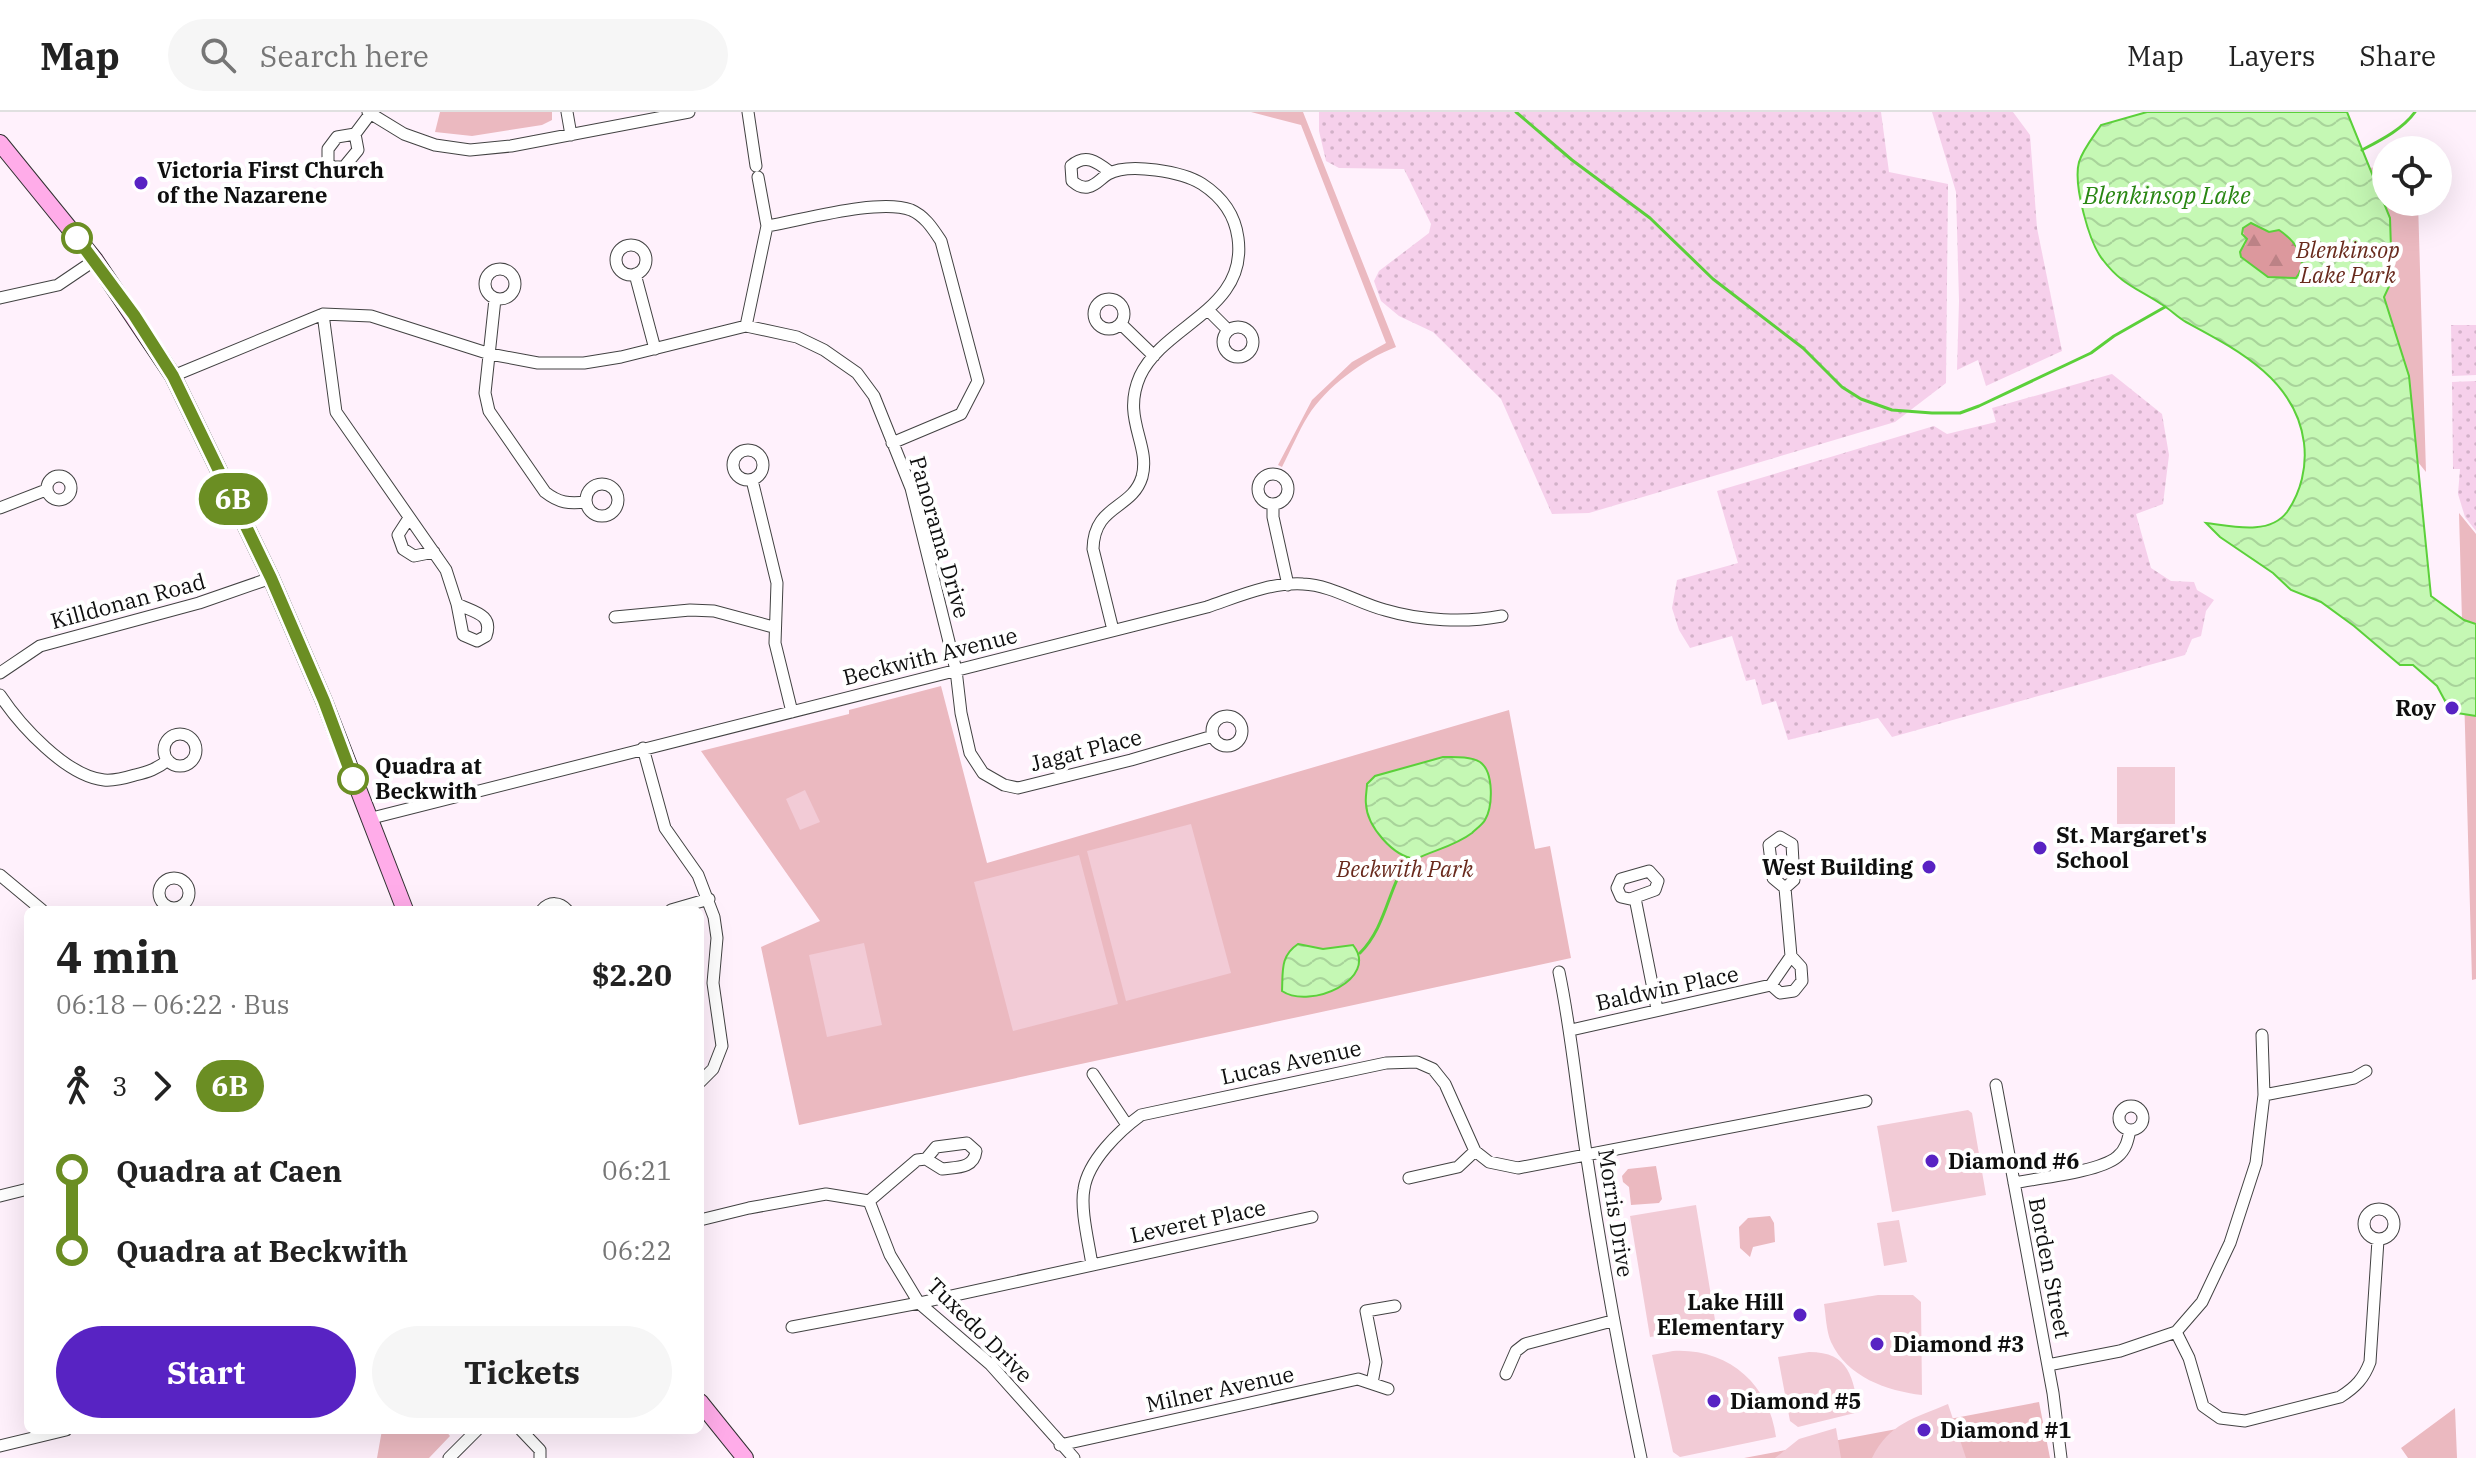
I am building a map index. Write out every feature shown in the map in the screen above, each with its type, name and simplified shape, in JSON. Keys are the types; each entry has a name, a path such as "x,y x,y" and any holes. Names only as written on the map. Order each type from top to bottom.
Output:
{"main road":[{"path":"0,143 95,260 173,376 271,578 324,701 403,906"},
{"path":"704,1407 745,1458"}],"street":[{"path":"567,112 571,135"},
{"path":"355,134 369,113 404,134 435,145 470,150 571,135 689,112"},
{"path":"746,326 767,226 748,112"},
{"path":"1110,172 1157,169 1184,174 1202,184 1229,210 1238,234 1238,262 1227,288 1208,310 1154,356 1139,378 1133,418 1142,456 1142,477 1132,494 1102,518 1093,541 1113,630"},
{"path":"767,226 883,206 912,211 930,224 941,241 978,381 961,414 892,443"},
{"path":"0,298 58,285 95,260"},
{"path":"635,274 655,349"},
{"path":"495,299 485,393 489,411 545,492 556,501 569,504 586,502"},
{"path":"1208,310 1228,330"},
{"path":"323,314 336,412 446,570 457,604"},
{"name":"Panorama Drive","path":"173,376 323,314 371,316 490,354 538,363 584,363 746,326 797,337 824,350 857,373 874,396 911,488 956,670"},
{"path":"1121,324 1154,356"},
{"path":"752,480 777,583 778,600 773,627 792,712"},
{"path":"0,508 46,490"},
{"path":"1273,504 1288,585"},
{"path":"409,518 398,535 403,549 414,556 434,552"},
{"name":"Killdonan Road","path":"0,673 40,646 199,603 271,578"},
{"name":"Beckwith Avenue","path":"368,819 1207,607 1265,588 1304,584 1387,611 1434,619 1474,620 1502,616"},
{"path":"615,617 690,610 714,611 773,627"},
{"name":"Jagat Place","path":"956,670 970,753 983,773 1004,785 1018,788 1032,785 1213,736"},
{"path":"0,695 15,718 35,738 78,771 93,778 123,778 157,770 168,760"},
{"path":"643,748 665,828 698,875 709,899 717,938 713,983 722,1046 713,1069 704,1078"},
{"path":"0,875 37,906"},
{"name":"Baldwin Place","path":"1771,985 1780,993 1794,991 1802,981 1801,967 1791,956 1785,888"},
{"path":"1635,898 1657,1009"},
{"path":"685,906 709,899"},
{"name":"Baldwin Place","path":"1571,1030 1771,985 1791,956"},
{"name":"Morris Drive","path":"1559,972 1571,1030 1586,1155 1612,1321 1641,1458"},
{"path":"2048,1365 2120,1351 2176,1332 2202,1302 2230,1243 2256,1163 2264,1095 2262,1035"},
{"name":"Lucas Avenue","path":"1092,1265 1083,1191 1089,1170 1127,1125 1141,1115 1386,1063 1417,1062 1433,1069 1445,1084 1475,1151"},
{"path":"2264,1095 2354,1078 2366,1071"},
{"path":"1093,1074 1127,1125"},
{"name":"Borden Street","path":"1996,1085 2048,1365 2061,1458"},
{"path":"1409,1178 1458,1167 1475,1151 1489,1162 1518,1168 1866,1101"},
{"path":"2014,1183 2102,1166 2123,1151 2130,1130"},
{"path":"704,1219 826,1194 869,1201 917,1160 926,1159"},
{"path":"0,1196 24,1190"},
{"name":"Tuxedo Drive","path":"869,1201 890,1255 919,1303 990,1364 1074,1458"},
{"name":"Leveret Place","path":"1092,1265 1312,1217"},
{"path":"2176,1332 2189,1358 2203,1406 2220,1418 2245,1421 2340,1397 2354,1389 2370,1362 2378,1240"},
{"path":"792,1327 1092,1265"},
{"path":"1372,1383 1376,1362 1366,1311 1395,1306"},
{"path":"1506,1374 1516,1351 1525,1344 1612,1321"},
{"name":"Milner Avenue","path":"1060,1445 1358,1379 1388,1389"},
{"path":"0,1446 50,1434"},
{"path":"449,1458 473,1434"},
{"path":"525,1434 540,1450 540,1458"}],"shaded area":[{"path":"1319,112 1881,112 1889,172 1948,184 1946,383 1895,422 1589,513 1552,514 1501,399 1433,332 1399,316 1381,301 1374,281 1379,271 1429,233 1431,224 1404,169 1339,168 1326,161 1319,131"},
{"path":"1932,112 2013,112 2030,135 2037,228 2062,351 1986,386 1978,360 1957,370 1956,192"},
{"path":"2451,325 2476,325 2476,375 2452,376"},
{"path":"2112,374 2162,414 2169,455 2163,504 2136,514 2151,568 2171,581 2194,582 2197,590 2214,600 2206,611 2201,636 2192,639 2185,655 1892,737 1878,718 1788,740 1776,701 1762,705 1755,679 1746,681 1732,636 1690,648 1679,630 1672,608 1677,580 1738,563 1717,491 1934,426 1947,434 1996,422 1992,408"},
{"path":"2476,381 2476,531 2465,517 2458,494 2460,469 2453,469 2452,382"},
{"path":"2117,767 2175,767 2175,824 2117,824"},
{"path":"805,790 820,822 800,830 786,799"},
{"path":"1191,824 1231,973 1126,1001 1087,851"},
{"path":"1079,855 1118,1004 1013,1031 974,882"},
{"path":"864,943 882,1025 827,1037 809,955"},
{"name":"Diamond #6","path":"1968,1110 1972,1113 1986,1195 1892,1212 1877,1126"},
{"path":"1696,1205 1716,1326 1650,1337 1630,1216"},
{"path":"1899,1220 1907,1262 1884,1266 1877,1223"},
{"name":"Diamond #3","path":"1878,1295 1913,1295 1921,1302 1922,1395 1895,1390 1869,1380 1847,1364 1831,1342 1824,1304"},
{"name":"Diamond #5","path":"1673,1351 1711,1356 1742,1373 1765,1400 1776,1437 1680,1457 1673,1452 1652,1355"},
{"path":"1809,1352 1833,1357 1847,1369 1859,1412 1798,1427 1790,1421 1778,1357"},
{"name":"Diamond #1","path":"1948,1404 1966,1458 1872,1458 1895,1429"},
{"path":"1836,1428 1841,1458 1775,1458 1799,1439"}],"green space":[{"path":"440,112 552,112 552,120 542,125 472,136 435,132"},
{"path":"1251,112 1303,112 1396,347 1359,366 1325,395 1304,422 1282,467 1278,465 1312,400 1352,362 1386,343 1301,125"},
{"name":"Blenkinsop Lake Park","path":"2372,168 2372,216 2418,216 2426,472 2195,189"},
{"path":"2251,223 2268,232 2279,229 2295,245 2302,264 2296,278 2268,277 2241,257 2240,252 2246,244 2243,228"},
{"path":"2459,513 2476,534 2476,979 2472,980"},
{"name":"Beckwith Park","path":"941,686 987,863 1509,710 1535,849 1550,846 1571,958 799,1125 761,947 820,921 701,751 849,714 849,710"},
{"path":"1656,1166 1662,1199 1659,1203 1631,1205 1629,1187 1622,1176 1628,1169"},
{"path":"1770,1216 1774,1223 1775,1242 1753,1247 1750,1257 1740,1248 1739,1227 1748,1218"},
{"path":"2039,1402 2050,1458 1744,1458"},
{"path":"2455,1408 2457,1458 2408,1458 2401,1448"},
{"path":"381,1434 450,1436 429,1458 377,1458"}],"water":[{"name":"Blenkinsop Lake","path":"2147,112 2347,112 2372,174 2372,216 2390,218 2392,280 2384,297 2409,376 2431,596 2464,620 2476,624 2476,716 2451,712 2437,686 2413,665 2400,665 2354,626 2321,602 2291,590 2206,523 2260,527 2287,512 2304,470 2305,452 2299,421 2289,401 2261,369 2130,285 2103,260 2092,241 2078,184 2079,162 2101,125","holes":["2251,223 2269,232 2279,230 2299,251 2302,264 2296,278 2268,277 2241,257 2240,252 2247,239 2242,234 2243,228"]},
{"path":"1443,757 1472,759 1485,767 1491,790 1488,814 1481,825 1459,841 1416,859 1407,857 1390,847 1371,822 1366,804 1367,784 1375,776"},
{"path":"1298,944 1323,949 1353,945 1359,958 1357,969 1350,980 1324,994 1294,996 1282,991 1285,959"}],"waterway":[{"path":"1516,112 1572,160 1650,218 1713,279 1803,348 1842,387 1861,399 1892,410 1960,413 1979,406 2091,353 2165,307"},
{"path":"2362,150 2398,129 2415,112"},
{"path":"1360,953 1376,932 1408,858"}],"bus line":[{"name":"6B","path":"77,238 134,315 173,376 271,578 324,701 353,779"}],"place":[{"name":"Victoria First Church of the Nazarene","path":"141,183"},
{"name":"Roy","path":"2452,708"},
{"name":"Quadra at Beckwith","path":"353,779"},
{"name":"St. Margaret's School","path":"2040,848"},
{"name":"West Building","path":"1929,867"},
{"name":"Diamond #6","path":"1932,1161"},
{"name":"Lake Hill Elementary","path":"1800,1315"},
{"name":"Diamond #3","path":"1877,1344"},
{"name":"Diamond #5","path":"1714,1401"},
{"name":"Diamond #1","path":"1924,1430"}]}
